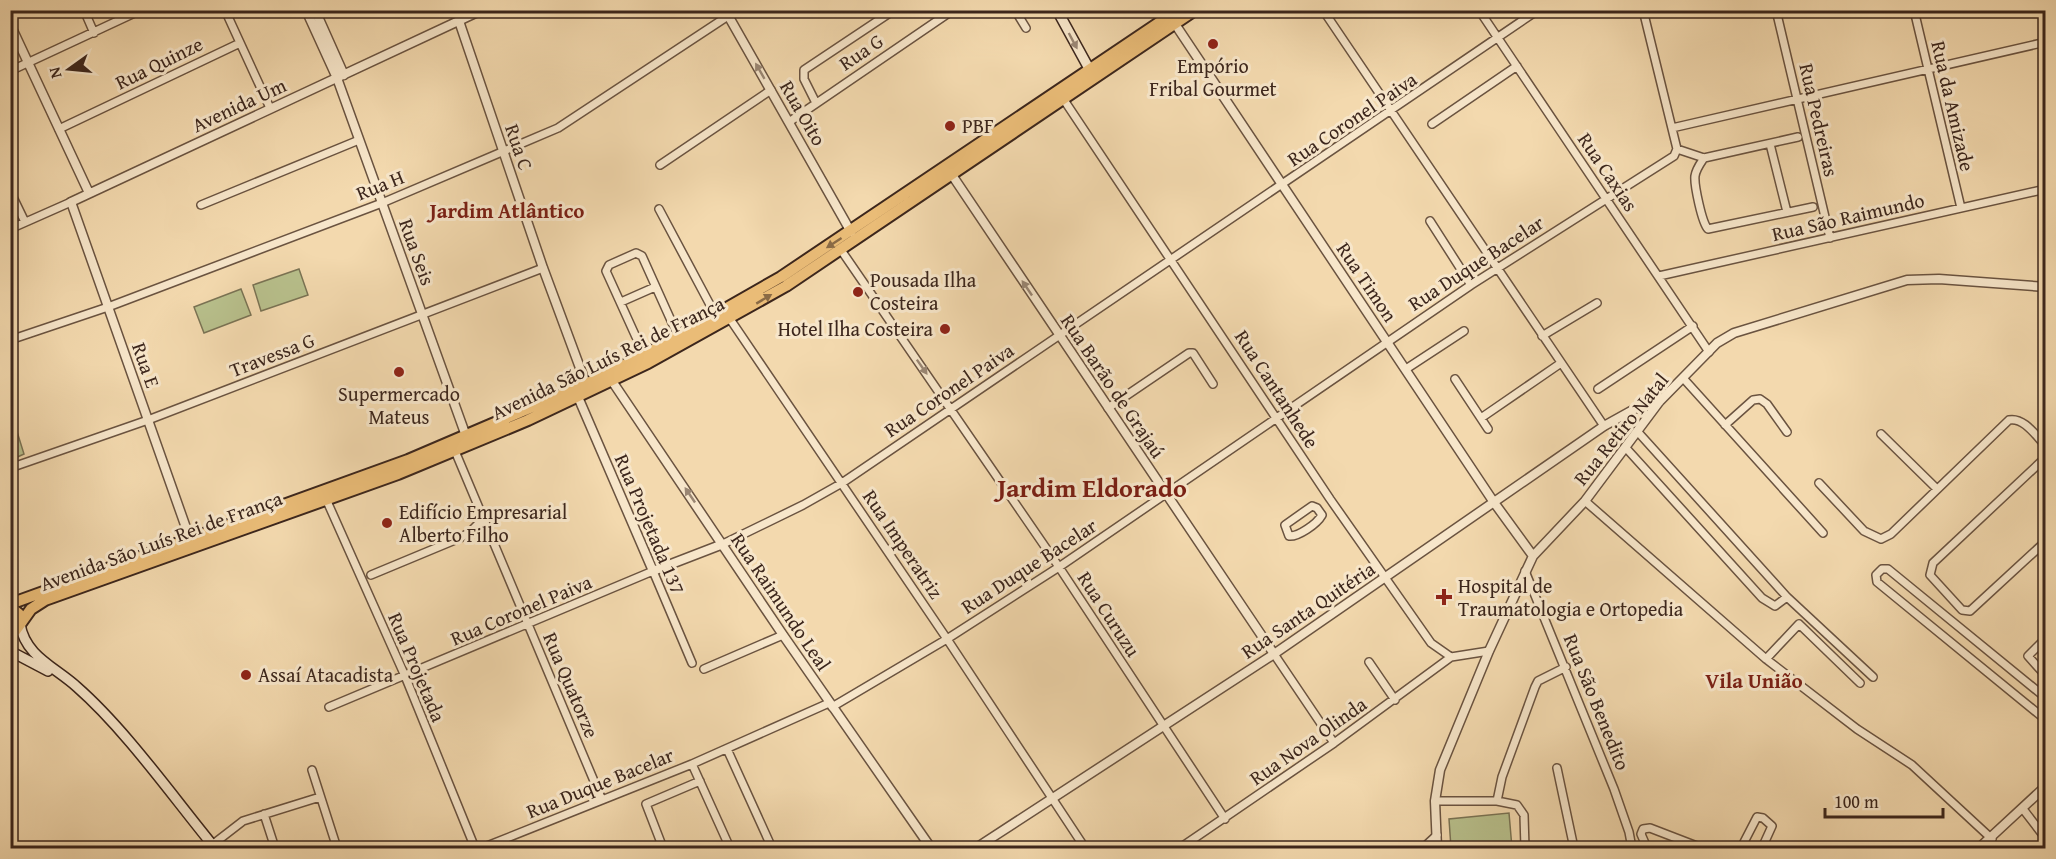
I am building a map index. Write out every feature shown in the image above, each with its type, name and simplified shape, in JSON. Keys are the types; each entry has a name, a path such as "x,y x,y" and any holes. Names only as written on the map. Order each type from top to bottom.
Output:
{"main road":[{"path":"1057,10 1094,74"},
{"name":"Avenida São Luís Rei de França","path":"10,606 466,436 586,384 607,379 730,319 841,250 1064,100 1094,74 1178,10"},
{"name":"Avenida São Luís Rei de França","path":"10,638 32,609 45,600 455,451 578,397 678,336 716,316 851,232 940,172 1195,10"},
{"path":"10,606 19,614 23,639 30,650 68,679 99,708 213,847"},
{"path":"10,651 54,675 88,704 213,847"}],"street":[{"path":"84,10 94,33"},
{"path":"10,71 141,10"},
{"path":"225,10 270,108"},
{"name":"Avenida Um","path":"10,229 341,76 460,17 482,10"},
{"name":"Rua H","path":"10,340 108,307 382,203 564,125 727,13 737,10"},
{"name":"Rua G","path":"789,122 952,10"},
{"path":"1015,10 1026,28"},
{"path":"1323,10 1604,426"},
{"name":"Rua Caxias","path":"1479,10 1709,352"},
{"name":"Rua Coronel Paiva","path":"328,707 723,544 842,483 1392,112 1538,10"},
{"path":"1643,10 1677,149 1704,158 1798,137"},
{"name":"Rua Pedreiras","path":"1776,10 1830,238"},
{"name":"Rua da Amizade","path":"1914,10 1961,208"},
{"name":"Rua Seis","path":"310,11 341,76 359,140 466,436"},
{"path":"816,103 804,79 804,70 891,12"},
{"name":"Rua Oito","path":"727,13 851,232"},
{"name":"Rua C","path":"460,17 543,268 586,384"},
{"path":"10,24 89,193"},
{"name":"Rua Timon","path":"1175,24 1533,556"},
{"path":"1672,128 2046,42"},
{"name":"Rua Quinze","path":"59,129 240,43"},
{"path":"1432,124 1517,66"},
{"path":"660,165 771,90"},
{"name":"Rua Cantanhede","path":"1064,100 1385,578 1431,642 1452,657"},
{"path":"201,205 359,140"},
{"path":"1770,144 1787,212"},
{"name":"Rua Duque Bacelar","path":"482,849 831,705 948,639 1167,495 1496,268 1674,156 1677,149"},
{"path":"1704,158 1696,172 1695,181 1703,222 1708,229 1813,207"},
{"path":"940,172 952,175"},
{"name":"Rua Barão de Grajaú","path":"952,175 1334,743"},
{"name":"Rua São Raimundo","path":"1659,276 2046,189"},
{"path":"10,191 25,222"},
{"name":"Rua E","path":"71,202 190,539"},
{"path":"659,209 716,316"},
{"path":"1430,221 1471,285"},
{"name":"Rua Curuzu","path":"841,250 1059,567 1225,819"},
{"path":"636,337 606,271 609,265 639,254 678,336"},
{"name":"Travessa G","path":"10,468 148,420 543,268"},
{"name":"Rua Retiro Natal","path":"1437,849 1435,801 1440,770 1489,651 1533,556 1585,501 1659,402 1721,340 1734,333 1907,280 1939,279 2046,287"},
{"path":"621,302 656,287"},
{"path":"1542,336 1597,303"},
{"name":"Rua Imperatriz","path":"730,319 948,639 1085,849"},
{"path":"1598,389 1693,326"},
{"path":"1406,369 1464,331"},
{"path":"1108,408 1193,352 1213,384"},
{"path":"1481,418 1561,363"},
{"path":"1683,378 1823,533"},
{"name":"Rua Raimundo Leal","path":"607,379 723,544 931,849"},
{"path":"1455,379 1488,429"},
{"name":"Rua Projetada 137","path":"578,397 692,663"},
{"path":"1725,425 1753,400 1760,399 1767,404 1787,432"},
{"name":"Rua Santa Quitéria","path":"976,849 1274,654 1604,426 1640,406 1659,402"},
{"path":"1819,483 1864,531 1881,539 1891,534 2009,420 2016,419 2023,423 2046,446"},
{"path":"1637,431 1787,597 1873,677"},
{"path":"1881,434 1937,489"},
{"path":"1626,447 1762,598 1775,606 1787,597"},
{"name":"Rua Quatorze","path":"455,451 602,800"},
{"path":"2046,457 1933,563 1929,575 1962,610 1970,611 2046,541"},
{"name":"Rua Projetada","path":"326,499 405,676 475,849"},
{"path":"1317,508 1330,499"},
{"path":"1585,501 1766,659 1857,729 1912,765 1992,838"},
{"path":"1312,506 1317,508 1322,515 1319,520 1294,536 1289,536 1284,530 1287,522 1312,506"},
{"path":"371,576 460,538 477,526 483,518"},
{"path":"2046,698 1888,569 1882,569 1876,575 1877,582 2046,720"},
{"name":"Rua São Benedito","path":"1525,571 1614,789 1629,832 1632,849"},
{"path":"1766,659 1799,624 1860,683"},
{"path":"704,669 783,635"},
{"path":"2046,638 2028,656 2046,676"},
{"path":"1452,657 1489,651"},
{"name":"Rua Nova Olinda","path":"1180,849 1395,700 1452,657"},
{"path":"1369,662 1395,700"},
{"path":"1497,801 1502,777 1538,681 1566,667"},
{"path":"727,749 772,849"},
{"path":"692,764 730,849"},
{"path":"1557,768 1574,849"},
{"path":"312,770 337,849"},
{"path":"663,849 646,804 700,781"},
{"path":"1979,849 2046,786"},
{"path":"213,847 232,827 264,814 320,797"},
{"path":"1435,801 1497,801 1517,805 1523,811 1525,849"},
{"path":"2023,809 2046,839"},
{"path":"264,814 275,849"},
{"path":"1741,849 1757,818 1763,818 1772,826 1762,849"},
{"path":"1647,849 1641,834 1643,829 1650,828 1702,849"},
{"path":"1423,849 1437,835"}],"green space":[{"path":"299,269 308,295 261,311 253,285"},
{"path":"241,289 251,315 204,333 194,307"},
{"path":"10,409 24,454 11,460 10,460"},
{"path":"1509,813 1512,848 1451,848 1449,819"}],"place":[{"name":"Empório Fribal Gourmet","path":"1213,44"},
{"name":"PBF","path":"950,126"},
{"name":"Pousada Ilha Costeira","path":"858,292"},
{"name":"Hotel Ilha Costeira","path":"945,329"},
{"name":"Supermercado Mateus","path":"399,372"},
{"name":"Edifício Empresarial Alberto Filho","path":"387,523"},
{"name":"Hospital de Traumatologia e Ortopedia","path":"1444,597"},
{"name":"Assaí Atacadista","path":"246,675"}],"district":[{"name":"Jardim Atlântico","path":"507,211"},
{"name":"Jardim Eldorado","path":"1092,488"},
{"name":"Vila União","path":"1754,681"}]}
